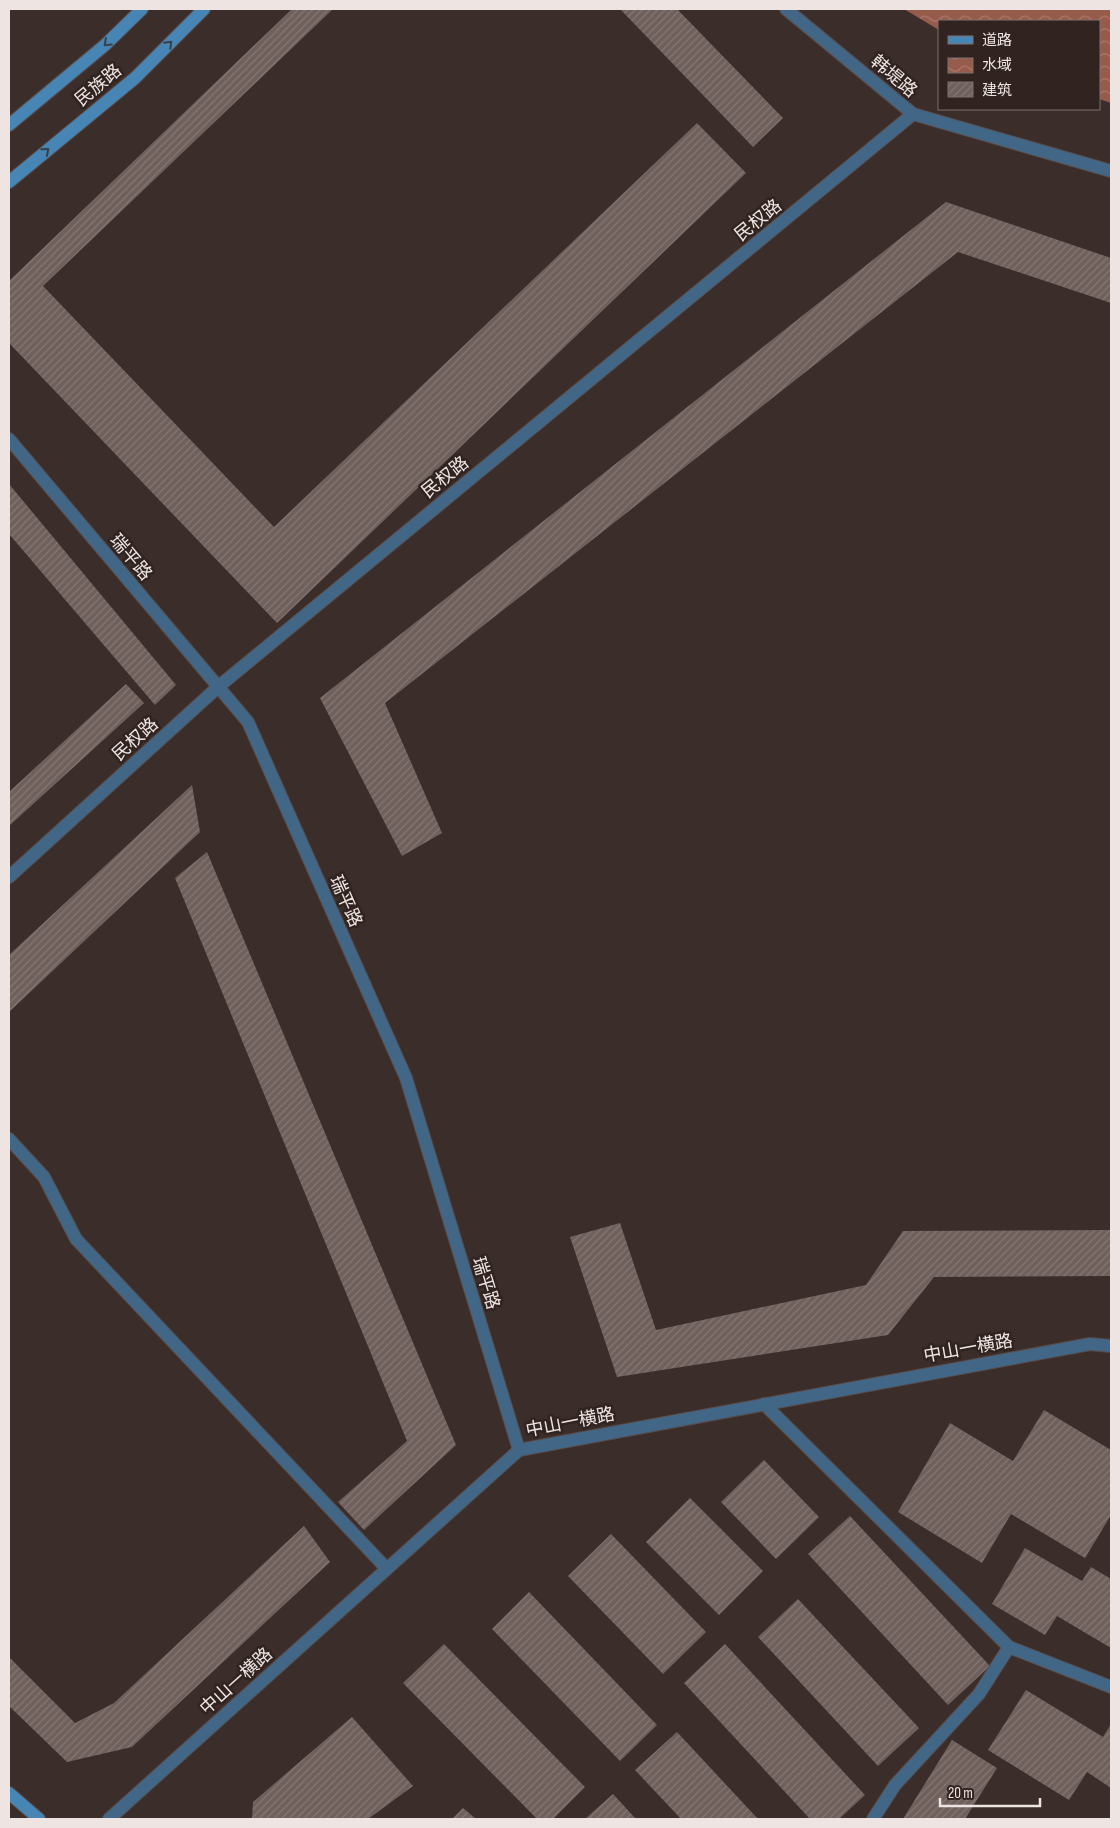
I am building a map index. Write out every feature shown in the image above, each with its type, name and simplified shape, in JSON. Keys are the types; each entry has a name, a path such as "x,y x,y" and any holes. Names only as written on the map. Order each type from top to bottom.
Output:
{"main road":[{"name":"民族路","path":"9,125 105,45 142,9"},
{"name":"民族路","path":"9,182 135,78 204,9"},
{"path":"9,1793 38,1819"}],"street":[{"name":"韩堤路","path":"786,9 913,114 1111,171"},
{"name":"民权路","path":"9,877 218,687 913,114"},
{"name":"瑞平路","path":"9,440 248,722 406,1078 519,1450"},
{"path":"9,1138 44,1177 76,1239 386,1569"},
{"name":"中山一横路","path":"109,1819 519,1450 1090,1344 1111,1346"},
{"path":"764,1404 1009,1647 1111,1687"},
{"path":"873,1819 895,1785 979,1694 1009,1647"}],"water":[{"path":"904,9 1111,9 1111,103 1100,99 1100,20 938,20 938,29"}],"building":[{"path":"292,9 333,9 43,286 274,527 697,123 746,173 277,623 9,343 9,281"},
{"path":"620,9 677,9 783,118 753,147"},
{"path":"946,202 1111,258 1111,303 958,252 385,703 442,833 402,856 320,698"},
{"path":"9,484 176,685 155,705 9,534"},
{"path":"126,684 144,703 9,826 9,792"},
{"path":"192,785 200,832 9,1012 9,955"},
{"path":"207,852 456,1445 364,1530 338,1502 407,1441 175,878"},
{"path":"620,1223 656,1330 866,1285 903,1231 1111,1230 1111,1276 934,1277 888,1335 617,1377 570,1237"},
{"path":"1044,1410 1111,1450 1111,1515 1085,1558 1011,1514 982,1563 898,1512 950,1423 1013,1461"},
{"path":"764,1460 819,1517 776,1559 721,1502"},
{"path":"690,1498 763,1571 719,1615 646,1542"},
{"path":"850,1516 990,1666 948,1705 808,1554"},
{"path":"304,1526 330,1562 132,1747 67,1762 9,1706 9,1657 75,1723 114,1703"},
{"path":"611,1534 706,1632 663,1674 568,1576"},
{"path":"1025,1548 1082,1581 1091,1567 1111,1579 1111,1648 1057,1616 1045,1635 992,1604"},
{"path":"529,1592 657,1725 620,1761 492,1629"},
{"path":"798,1599 919,1728 878,1766 758,1637"},
{"path":"444,1644 585,1787 553,1819 537,1819 403,1683"},
{"path":"725,1644 865,1795 839,1819 810,1819 684,1683"},
{"path":"1026,1690 1103,1737 1111,1724 1111,1788 1087,1772 1069,1800 988,1750"},
{"path":"352,1717 413,1786 368,1819 252,1819 253,1802"},
{"path":"677,1732 758,1819 681,1819 635,1770"},
{"path":"952,1740 997,1768 965,1819 903,1819"},
{"path":"613,1794 636,1819 585,1819"},
{"path":"463,1808 476,1819 452,1819"}]}
